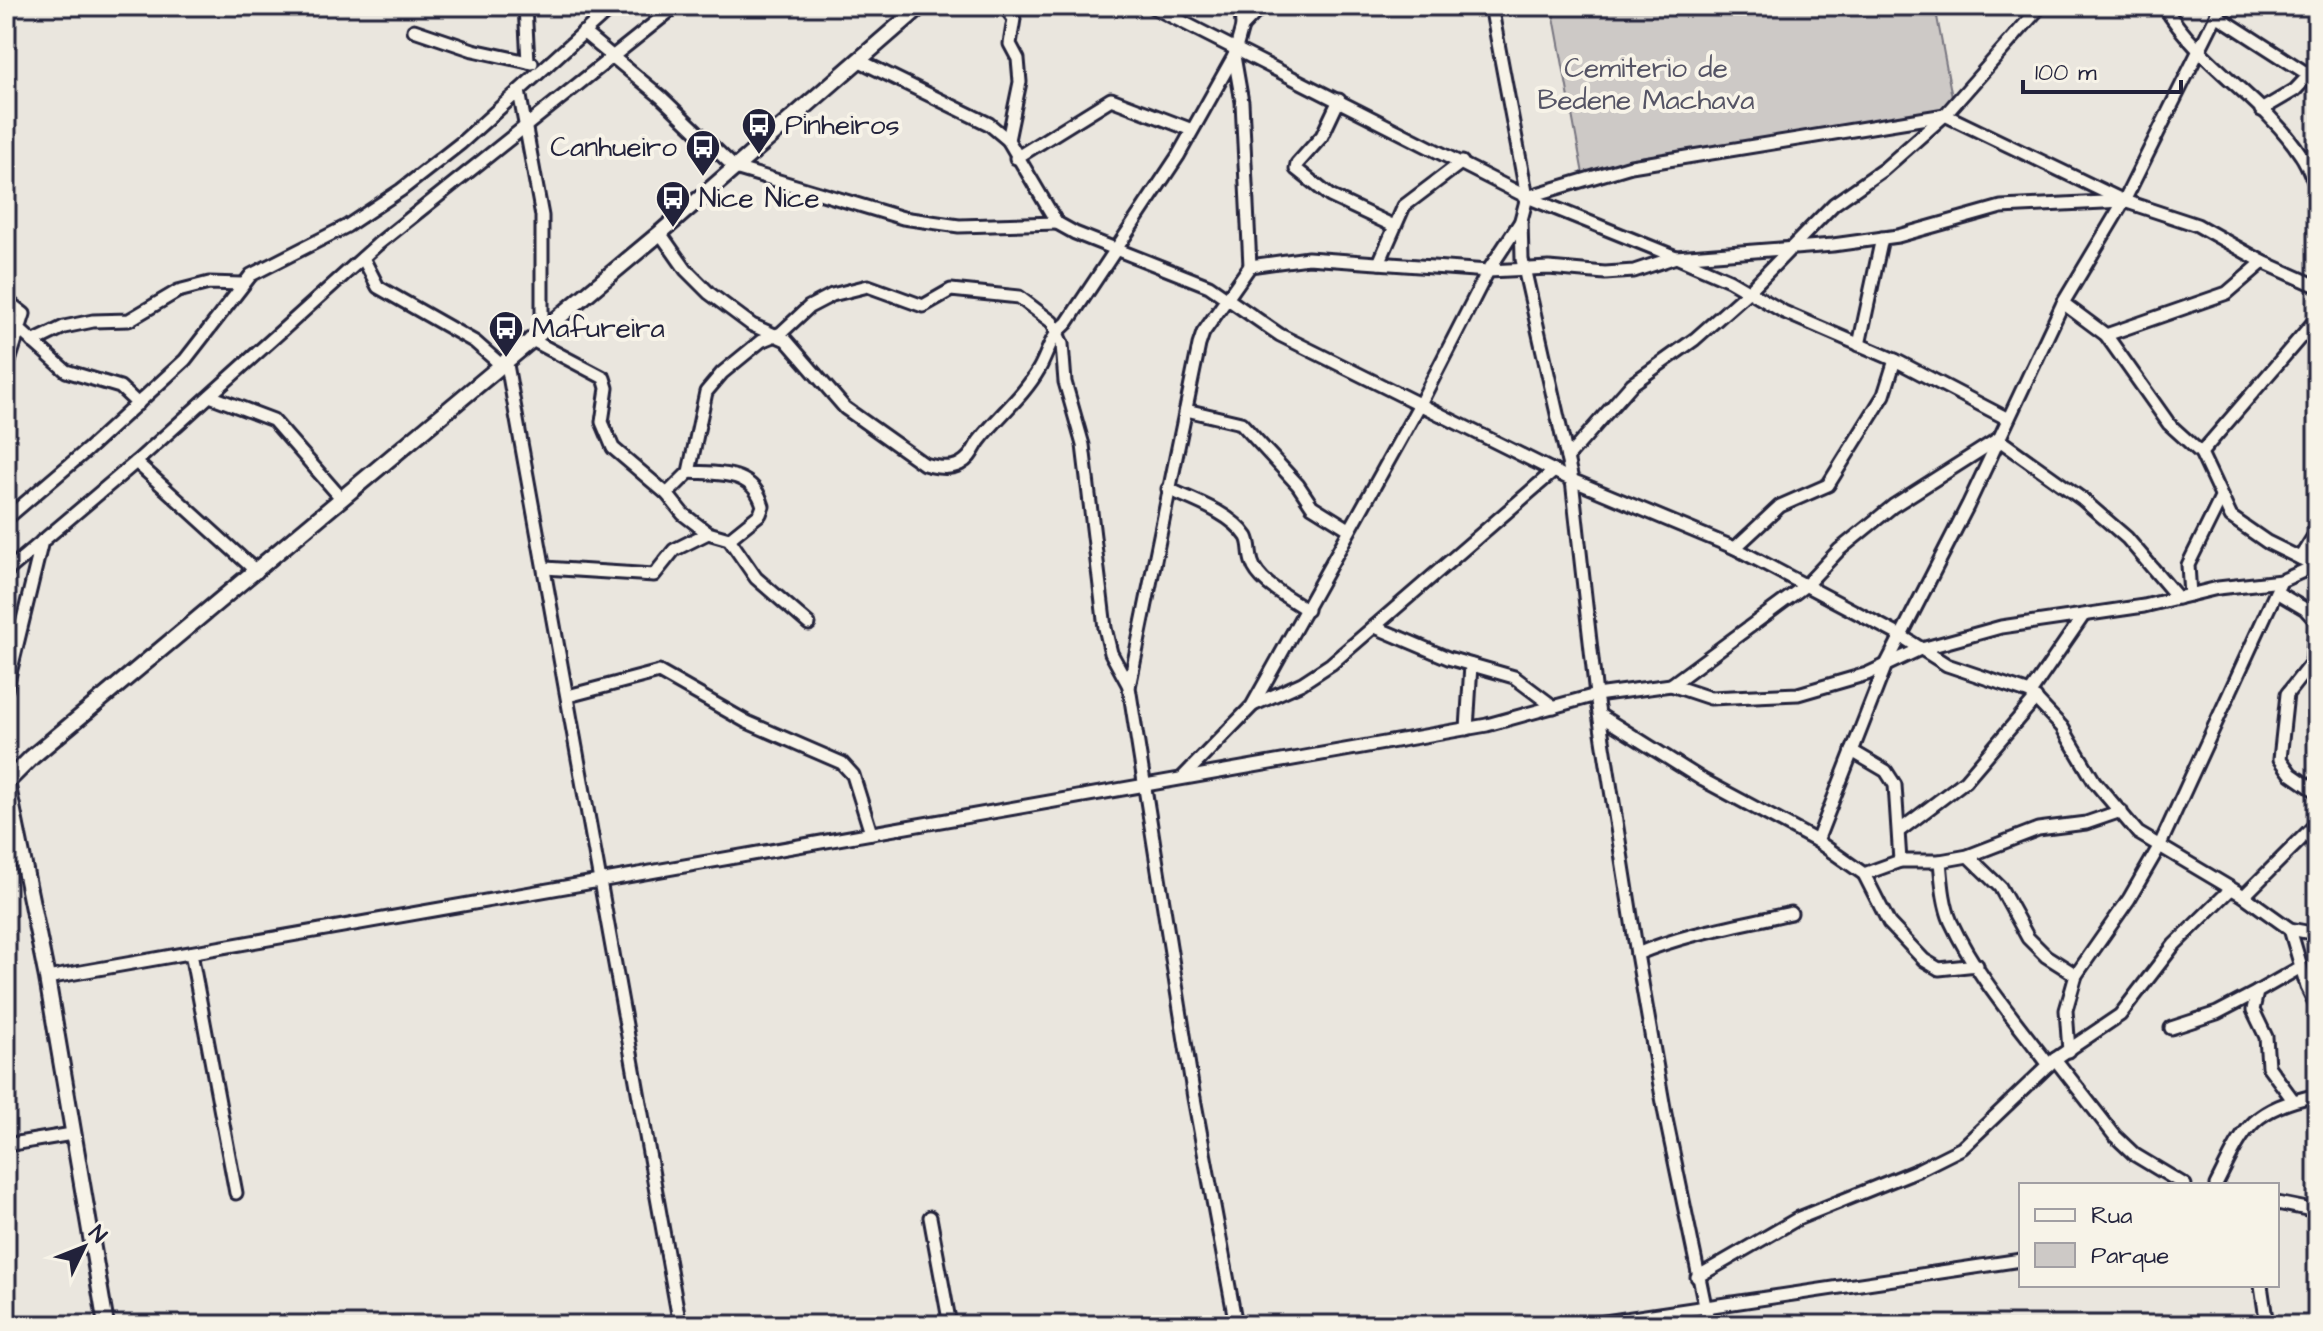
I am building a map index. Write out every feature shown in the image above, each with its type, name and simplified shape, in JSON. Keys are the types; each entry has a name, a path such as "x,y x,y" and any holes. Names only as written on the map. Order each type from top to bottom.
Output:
{"main road":[{"path":"106,1325 47,978 7,782 32,757 660,233 860,61 918,7"}],"street":[{"path":"525,6 528,62"},
{"path":"6,519 185,360 251,275 347,226 401,190 519,91 613,6"},
{"path":"6,572 136,462 363,258 676,6"},
{"path":"1004,6 1014,19 1010,44 1018,59 1020,82 1008,140"},
{"path":"1151,6 1236,52 1339,100 1527,197 1676,257 1784,312 1895,360 2008,419"},
{"path":"660,233 686,270 709,293 774,337 786,340 845,408 906,453 938,468 957,466 970,457 980,440 1022,395 1039,369 1056,330 1067,323 1113,249 1146,205 1236,52 1242,27 1241,6"},
{"path":"1242,27 1262,6"},
{"path":"1491,6 1527,197 1521,220 1524,269 1572,480 1596,695 1637,954 1697,1277 1709,1325"},
{"path":"1567,458 1632,384 1695,339 1748,292 1834,204 1884,169 1945,115 2041,6"},
{"path":"2164,6 2200,53 2261,110 2301,155 2317,188"},
{"path":"1817,841 1885,667 2063,303 2124,201 2200,53 2218,11 2314,74 2295,90 2261,110"},
{"path":"414,30 473,50 545,66"},
{"path":"583,32 661,97 735,168 903,218 959,226 1057,223 1113,249 1161,265 1229,296 1247,314 1280,335 1572,480 1735,548 1901,636 1918,650 1947,665 2033,696 2062,727 2094,781 2138,833 2244,896 2290,929 2317,934"},
{"path":"1129,687 1203,333 1250,266 1242,102 1236,52"},
{"path":"860,61 989,124 1008,140 1057,223"},
{"path":"519,91 542,216 542,329"},
{"path":"1016,158 1111,99 1124,101 1159,120 1192,130"},
{"path":"1339,100 1322,136 1296,169 1330,196 1394,226"},
{"path":"1527,197 1631,166 1945,115 2124,201 2197,225 2263,262 2317,286"},
{"path":"1379,263 1404,206 1462,162"},
{"path":"1250,266 1308,258 1488,271 1634,271 1676,257 1882,238 2001,207 2124,201"},
{"path":"1182,778 1252,706 1420,404 1488,271 1521,220"},
{"path":"1859,345 1882,238"},
{"path":"363,258 378,287 475,342 503,362 545,568 680,1325"},
{"path":"2106,335 2227,293 2263,262"},
{"path":"33,342 64,327 93,321 129,320 178,291 209,283 241,284"},
{"path":"667,494 689,472 706,392 751,348 774,337 821,301 868,286 923,306 951,290 1019,297 1052,322 1062,344 1065,382 1083,445 1105,628 1111,653 1129,687 1194,1098 1236,1325"},
{"path":"6,300 24,314 6,371"},
{"path":"2063,303 2106,335 2169,424 2201,453 2231,517 2249,532 2316,565"},
{"path":"2201,453 2317,318"},
{"path":"21,331 66,371 120,387 138,404"},
{"path":"530,339 604,378 607,388 602,422 607,437 619,454 667,494 683,514 708,533 729,539 756,578 809,624"},
{"path":"1735,548 1780,506 1828,485 1884,395 1895,360"},
{"path":"210,396 273,420 342,499"},
{"path":"1186,410 1241,423 1298,485 1312,506 1349,529"},
{"path":"1671,685 1806,585 1839,550 1893,506 1998,439"},
{"path":"1998,439 2082,499 2127,538 2184,596"},
{"path":"136,462 257,572"},
{"path":"1252,706 1302,683 1375,627 1554,471"},
{"path":"689,472 736,475 753,484 760,495 763,506 760,514 729,539"},
{"path":"1168,489 1210,508 1235,526 1246,536 1255,568 1270,585 1307,610"},
{"path":"2184,596 2188,565 2221,498"},
{"path":"2300,558 2317,531"},
{"path":"545,568 654,575 674,550 708,533"},
{"path":"6,690 43,541"},
{"path":"47,978 1467,729 1596,695 1671,685 1710,698 1798,694 1885,667 1918,650 2001,627 2083,616 2281,581 2316,565"},
{"path":"2069,1051 2066,1010 2076,975 2129,899 2159,847 2281,581"},
{"path":"2278,593 2305,609 2316,621 2312,662 2287,694 2280,759 2291,774 2317,792"},
{"path":"1899,831 1965,781 2033,696 2083,616"},
{"path":"1375,627 1471,665 1514,677 1554,707"},
{"path":"1467,729 1471,665"},
{"path":"568,696 659,672 747,722 842,763 853,775 871,833"},
{"path":"1601,716 1703,780 1817,841 1864,874 1889,923 1924,960 1939,969 1977,965"},
{"path":"1852,751 1891,777 1900,861"},
{"path":"1864,874 1900,861 1940,861 1968,856 2038,829 2086,823 2121,811"},
{"path":"2244,896 2317,823"},
{"path":"1968,856 2000,887 2028,938 2046,956 2076,975"},
{"path":"1940,861 1944,899 1952,923 1977,965 2052,1062 2115,1136 2135,1155 2182,1183"},
{"path":"1697,1277 1799,1218 1918,1170 1962,1148 2052,1062 2120,1015 2174,945 2231,889"},
{"path":"1637,954 1687,934 1728,929 1791,913"},
{"path":"2290,929 2317,1007"},
{"path":"191,953 236,1193"},
{"path":"2171,1028 2217,1013 2301,967"},
{"path":"2257,992 2253,1010 2266,1037 2268,1066 2293,1100"},
{"path":"2217,1183 2250,1122 2293,1100 2317,1095"},
{"path":"6,1145 72,1134"},
{"path":"2279,1203 2317,1211"},
{"path":"930,1217 950,1325"},
{"path":"1585,1325 1704,1305 1739,1305 2019,1260"},
{"path":"2261,1287 2267,1325"}],"green space":[{"name":"Cemiterio de Bedene Machava","path":"1552,6 1935,6 1954,108 1583,174"}],"place":[{"name":"Pinheiros","path":"759,156"},
{"name":"Canhueiro","path":"703,178"},
{"name":"Nice Nice","path":"673,229"},
{"name":"Mafureira","path":"506,359"}]}
